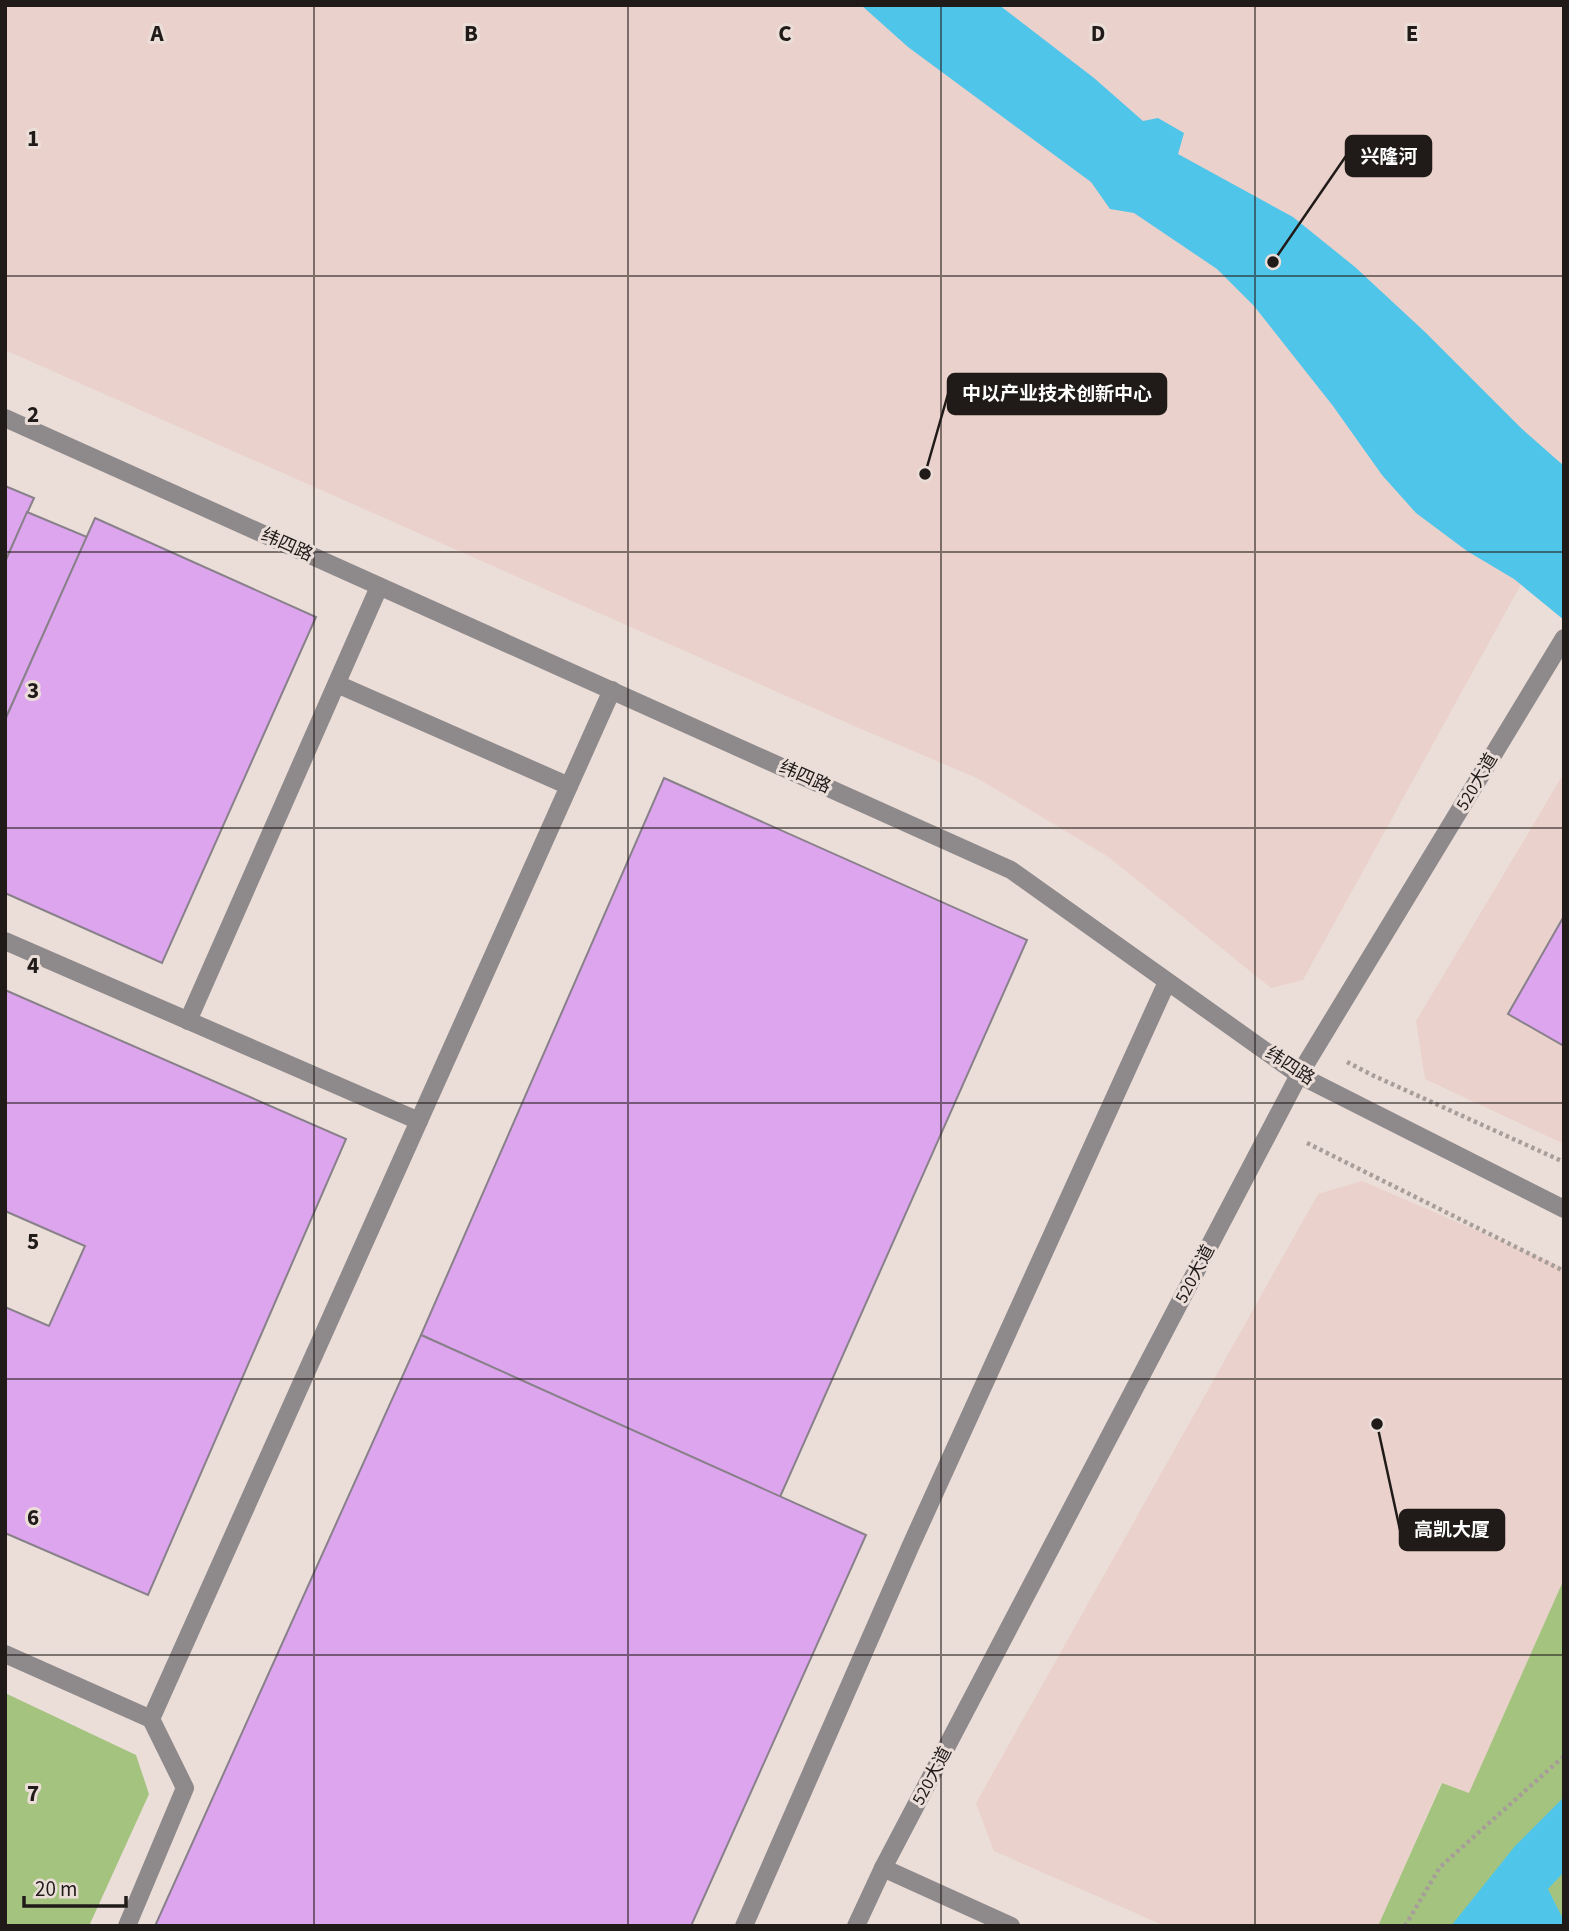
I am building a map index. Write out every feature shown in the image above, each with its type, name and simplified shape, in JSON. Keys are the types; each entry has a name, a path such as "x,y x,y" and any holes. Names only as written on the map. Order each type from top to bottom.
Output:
{"street":[{"name":"纬四路","path":"5,418 1011,870 1299,1075 1564,1209"},
{"path":"188,1021 379,587"},
{"name":"520大道","path":"856,1926 883,1868 1299,1075 1564,638"},
{"path":"337,684 569,786"},
{"path":"151,1719 612,690"},
{"path":"5,941 419,1121"},
{"path":"744,1926 911,1545 1167,982"},
{"path":"5,1654 151,1719 185,1788 127,1926"},
{"path":"883,1868 1011,1926"}],"path":[{"path":"1347,1062 1564,1162"},
{"path":"1307,1143 1564,1271"},
{"path":"1405,1926 1440,1867 1564,1756"}],"shaded area":[{"path":"5,5 1564,5 1564,511 1303,980 1271,988 1107,856 977,778 5,350"},
{"path":"1564,773 1564,1144 1425,1079 1416,1021"},
{"path":"1362,1181 1564,1268 1564,1579 1469,1794 1441,1783 1378,1926 1165,1926 994,1851 976,1803 1318,1194"}],"green space":[{"path":"1564,1579 1564,1926 1378,1926 1442,1783 1469,1793"},
{"path":"5,1693 136,1755 149,1794 89,1926 5,1926"}],"water":[{"path":"861,5 999,5 1094,78 1143,121 1158,118 1184,133 1178,154 1293,217 1355,267 1521,428 1564,466 1564,620 1514,579 1467,551 1416,513 1382,475 1333,406 1254,306 1217,269 1134,213 1110,209 1091,182 908,47"},
{"path":"1564,1797 1564,1872 1548,1889 1564,1926 1451,1926 1515,1846"}],"building":[{"path":"5,486 34,498 5,562"},
{"path":"27,512 87,537 5,720 5,562"},
{"path":"95,518 316,617 162,963 5,893 5,720"},
{"path":"664,778 1027,940 780,1497 421,1335"},
{"path":"1564,916 1564,1046 1508,1014"},
{"path":"5,990 346,1139 148,1595 5,1533 5,1307 49,1326 85,1246 5,1211"},
{"path":"421,1335 866,1535 691,1926 155,1926"}],"place":[{"name":"兴隆河","path":"1273,262"},
{"name":"中以产业技术创新中心","path":"925,474"},
{"name":"高凯大厦","path":"1377,1424"}]}
